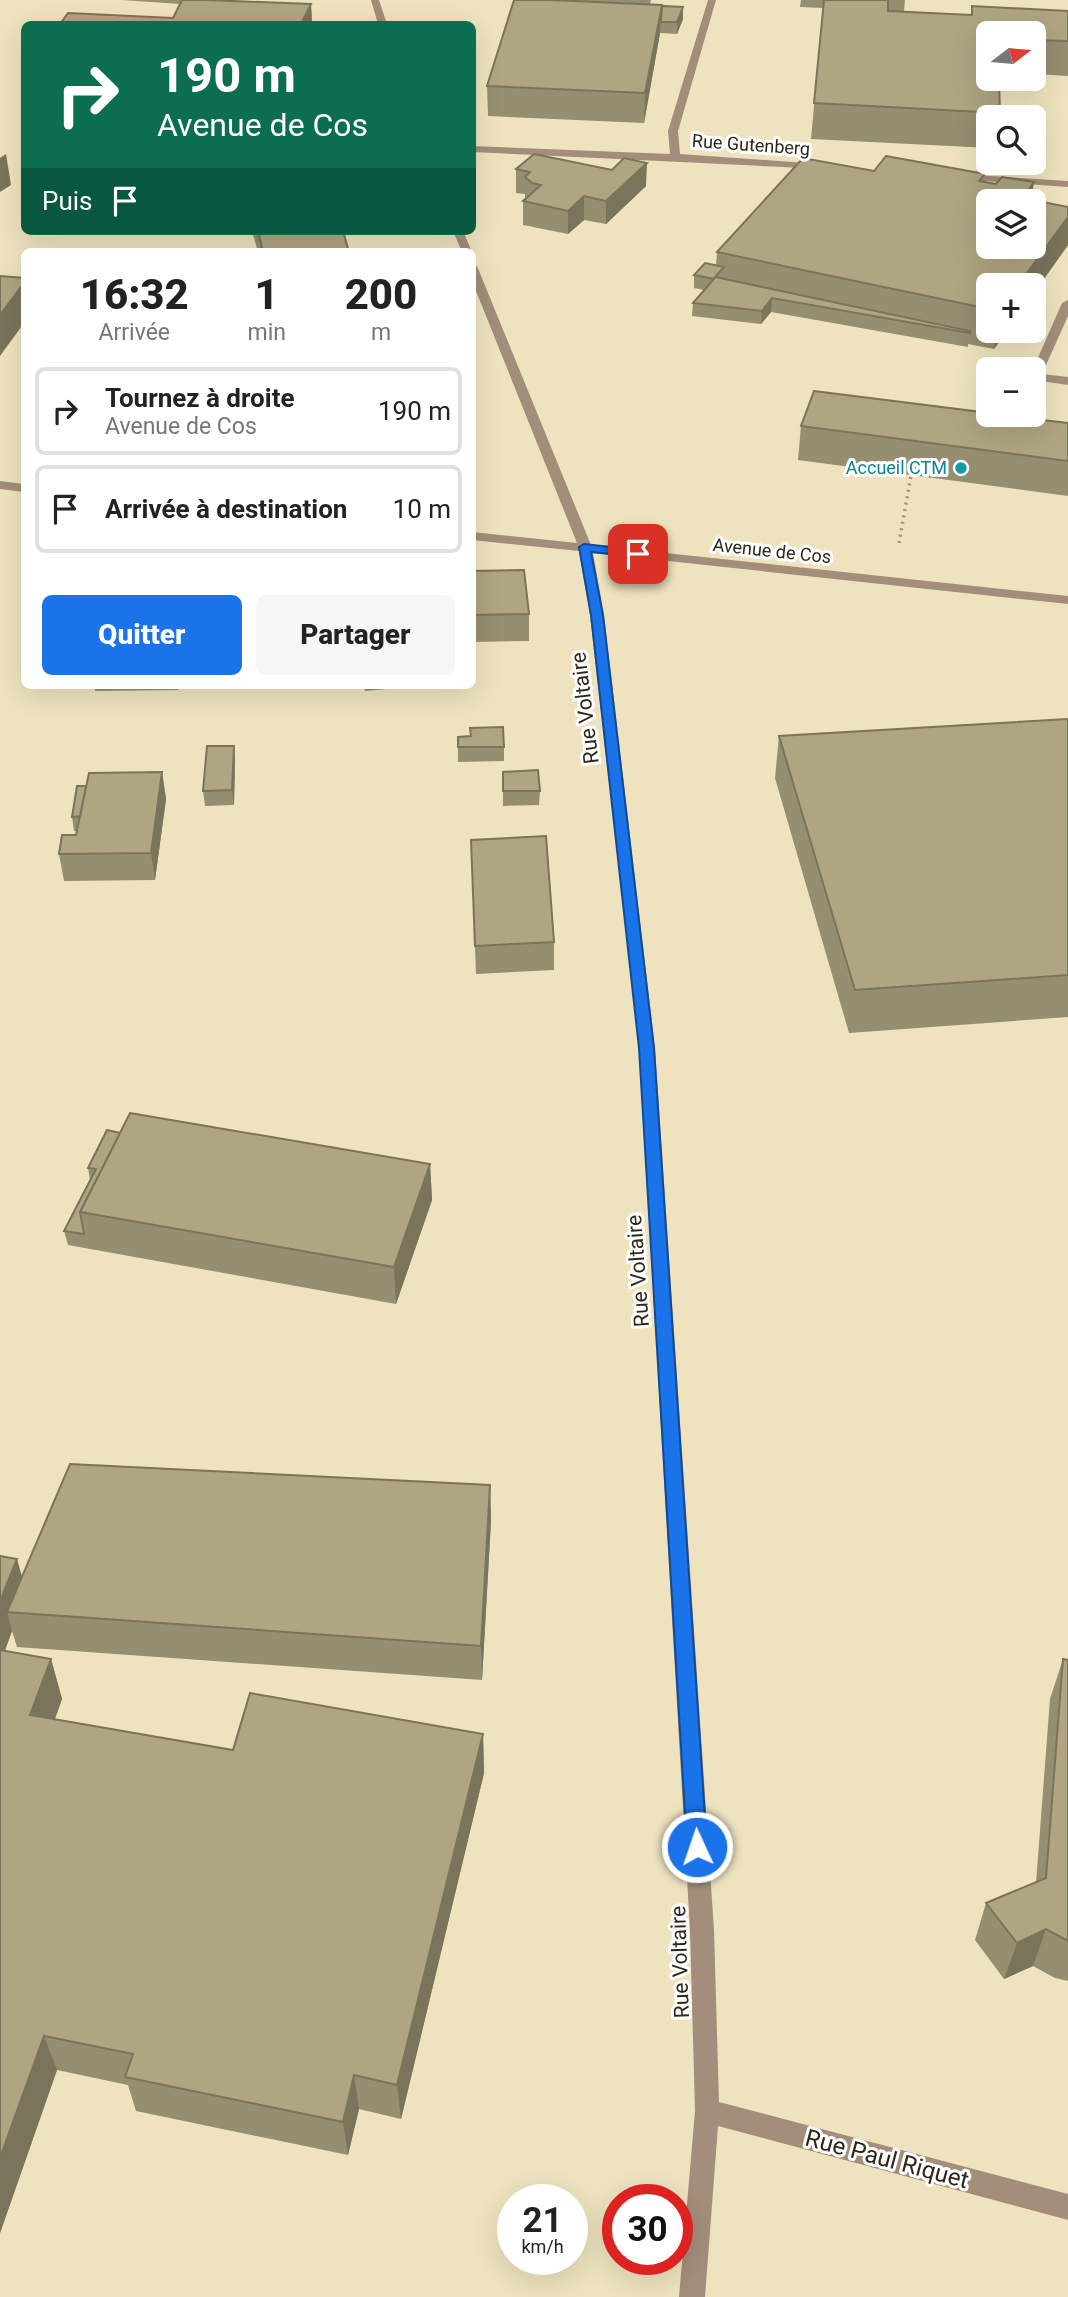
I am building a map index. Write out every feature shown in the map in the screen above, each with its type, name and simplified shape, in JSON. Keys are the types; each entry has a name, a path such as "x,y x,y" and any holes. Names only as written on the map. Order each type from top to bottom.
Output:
{"street":[{"path":"375,0 382,21"},
{"path":"674,157 673,131 712,0"},
{"name":"Rue Gutenberg","path":"476,149 674,157 837,168"},
{"path":"946,176 1068,184"},
{"name":"Rue Voltaire","path":"476,276 584,547 597,615 647,1048 702,1930 707,2111 692,2297"},
{"path":"1068,303 1034,377 1068,381"},
{"path":"0,485 21,488"},
{"name":"Avenue de Cos","path":"476,536 1068,600"},
{"name":"Rue Paul Riquet","path":"707,2111 1068,2207"}],"path":[{"path":"892,582 911,475"}],"building":[{"path":"182,0 311,4 302,21 62,21 68,13 173,18"},
{"path":"514,0 662,5 645,93 487,86"},
{"path":"824,0 888,0 888,11 972,15 972,6 1068,11 1068,41 1046,40 1046,21 976,21 976,91 999,91 1000,105 976,105 976,112 814,103"},
{"path":"662,6 683,7 677,22 661,22"},
{"path":"534,154 612,170 624,158 647,163 606,201 584,196 568,211 523,201 541,185 532,183 525,177 530,172 516,169"},
{"path":"886,156 976,172 976,175 984,175 979,181 996,184 1002,177 1034,182 1029,189 976,189 976,259 1037,259 1027,273 976,273 976,306 717,252 803,158 874,171"},
{"path":"1046,203 1068,207 1068,217 1046,247"},
{"path":"259,235 344,235 348,248 262,248"},
{"path":"705,263 724,267 715,277 970,333 772,298 762,311 693,303 714,279 694,275"},
{"path":"0,276 21,278 21,287 0,315"},
{"path":"814,391 976,411 976,427 1046,427 1046,420 1068,423 1068,461 801,426"},
{"path":"524,570 529,614 476,615 476,571"},
{"path":"1068,719 1068,975 855,990 779,736"},
{"path":"503,727 504,747 458,747 458,737 471,736 470,728"},
{"path":"207,746 234,746 232,790 203,791"},
{"path":"538,770 540,791 503,791 503,772"},
{"path":"162,772 151,853 59,854 62,835 76,835 89,773"},
{"path":"77,786 86,786 80,816 72,817"},
{"path":"546,836 554,942 475,946 471,840"},
{"path":"130,1113 430,1164 394,1267 80,1212"},
{"path":"107,1130 120,1133 80,1212 84,1234 64,1231 96,1169 88,1168"},
{"path":"70,1464 490,1485 481,1646 7,1612"},
{"path":"0,1556 17,1559 0,1601"},
{"path":"0,1650 51,1659 30,1715 233,1750 250,1693 483,1734 397,2085 354,2075 343,2122 125,2077 133,2054 44,2036 0,2158"},
{"path":"1063,1659 1068,1660 1068,1941 1046,1929 1017,1943 986,1903 1046,1878"}],"place":[{"name":"Accueil CTM","path":"961,468"}],"route":[{"path":"638,554 584,547 597,615 647,1048 697,1847"}]}
